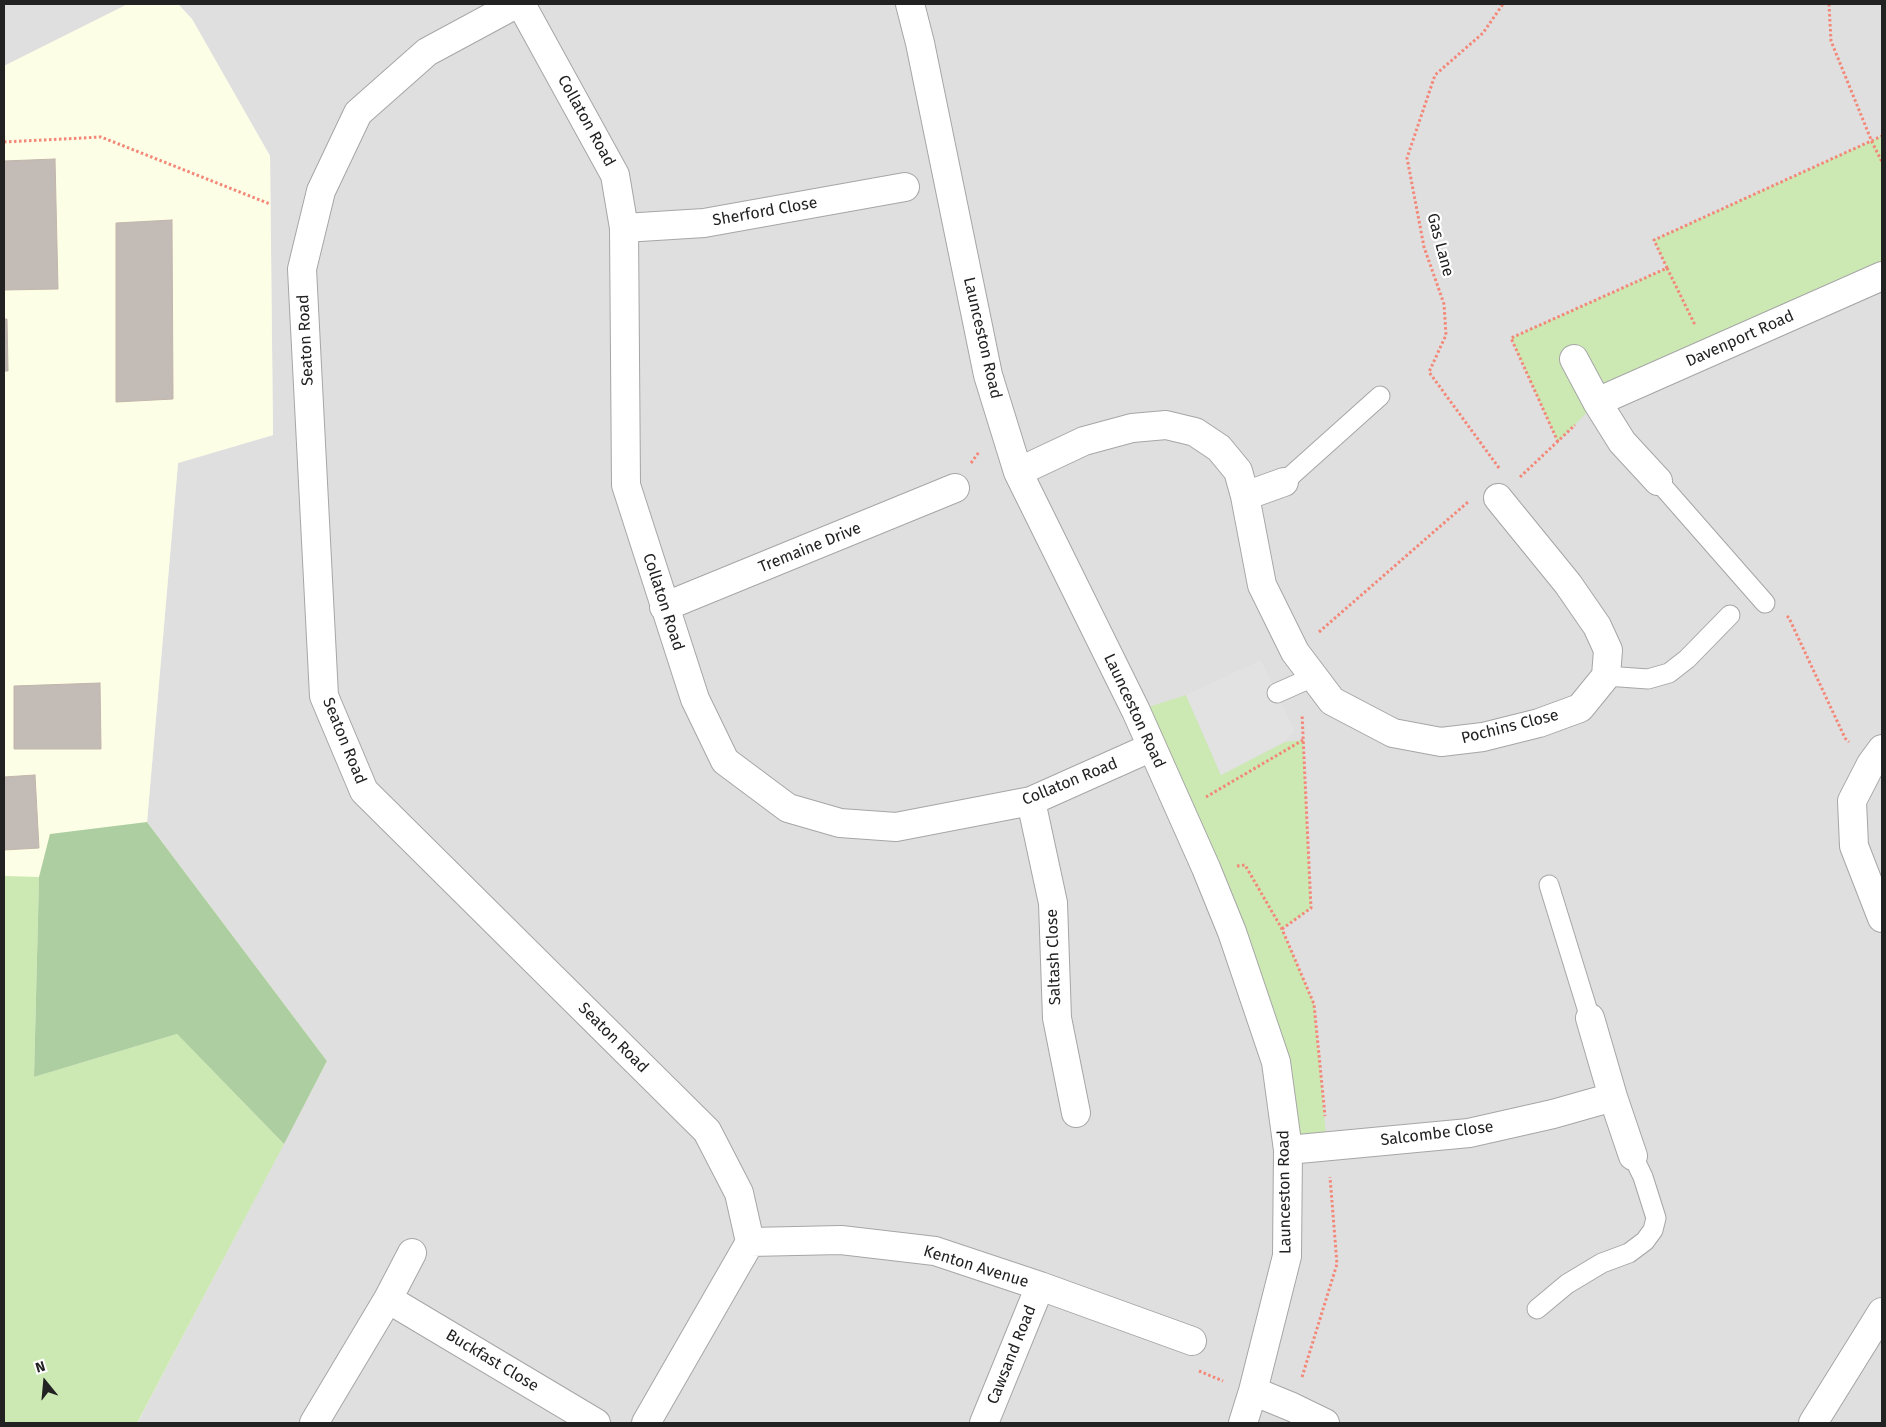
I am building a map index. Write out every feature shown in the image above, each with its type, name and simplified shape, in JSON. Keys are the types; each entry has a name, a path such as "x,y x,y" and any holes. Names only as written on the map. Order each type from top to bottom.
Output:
{"street":[{"name":"Seaton Road","path":"516,4 426,52 358,113 321,191 302,269 324,696 364,791 707,1131 739,1193 750,1242"},
{"name":"Collaton Road","path":"521,4 615,175 624,228 626,485 695,699 725,761 788,808 840,823 896,827 1032,801 1152,747"},
{"name":"Launceston Road","path":"910,4 920,43 988,375 1018,472 1152,747 1232,932 1276,1062 1288,1150 1287,1256 1253,1391 1243,1423"},
{"name":"Sherford Close","path":"624,228 704,223 906,187"},
{"name":"Davenport Road","path":"1597,402 1882,276"},
{"path":"1574,359 1597,402 1622,442 1658,481"},
{"name":"Pochins Close","path":"1018,472 1084,441 1132,428 1166,426 1195,432 1219,448 1238,471 1245,496 1262,585 1280,624 1296,652 1332,701 1394,733 1442,742 1483,737 1539,723 1580,708 1606,676"},
{"path":"1245,496 1284,482"},
{"name":"Tremaine Drive","path":"664,607 955,488"},
{"path":"1485,498 1568,584 1597,626 1608,650 1606,676"},
{"path":"1876,756 1852,801 1854,846 1882,918"},
{"name":"Saltash Close","path":"1032,801 1053,903 1057,1018 1076,1113"},
{"path":"1590,1018 1613,1097 1633,1156"},
{"name":"Salcombe Close","path":"1288,1150 1469,1133 1553,1114 1613,1097"},
{"name":"Kenton Avenue","path":"750,1242 842,1240 934,1251 1040,1286 1192,1341"},
{"path":"646,1423 750,1242"},
{"path":"314,1423 388,1299 412,1253"},
{"name":"Cawsand Road","path":"984,1423 1040,1286"},
{"name":"Buckfast Close","path":"388,1299 596,1423"},
{"path":"1813,1423 1882,1312"},
{"path":"1253,1391 1324,1423"}],"lane":[{"path":"1284,482 1380,396"},
{"path":"1658,481 1765,603"},
{"path":"1606,676 1648,679 1669,673 1687,659 1730,615"},
{"path":"1276,693 1313,677"},
{"path":"1548,885 1590,1018"},
{"path":"1537,1309 1567,1284 1602,1263 1629,1253 1645,1241 1653,1230 1656,1218 1643,1177 1633,1156"}],"path":[{"name":"Gas Lane","path":"1485,498 1502,471 1429,372 1446,335 1444,304 1424,247 1407,158 1435,75 1482,33 1502,4"},
{"path":"1829,4 1831,41 1882,162"},
{"path":"1709,353 1654,240 1882,136"},
{"path":"4,142 101,137 270,204"},
{"path":"1558,442 1510,338 1667,268"},
{"path":"1296,652 1485,498 1558,442 1597,402"},
{"path":"1765,603 1789,618 1845,738 1876,756"},
{"path":"1282,929 1311,908 1302,714 1332,701"},
{"path":"1180,812 1303,740"},
{"path":"1192,1341 1182,1364 1253,1391"}],"shaded area":[{"path":"4,4 128,4 4,66"},
{"path":"128,4 178,4 192,19 270,156 273,435 178,463 147,822 327,1061 137,1423 4,1423 4,66"},
{"path":"178,4 1882,4 1882,1423 137,1423 327,1061 147,822 178,463 273,435 270,156 192,19"},
{"path":"1261,660 1295,732 1284,742 1221,775 1186,695"}],"green space":[{"path":"1882,136 1882,276 1597,402 1558,442 1511,338 1667,268 1654,240"},
{"path":"1186,695 1221,775 1285,742 1303,740 1311,908 1282,929 1314,1004 1327,1146 1288,1150 1276,1062 1136,711"},
{"path":"147,822 327,1061 284,1144 177,1034 34,1077 39,877 50,834"},
{"path":"4,876 39,877 34,1077 177,1034 284,1144 137,1423 4,1423"}],"building":[{"path":"55,159 58,289 4,290 4,161"},
{"path":"172,220 173,399 116,402 116,223"},
{"path":"4,319 7,319 8,371 4,371"},
{"path":"100,683 101,749 14,749 14,686"},
{"path":"35,775 39,848 4,850 4,777"}]}
